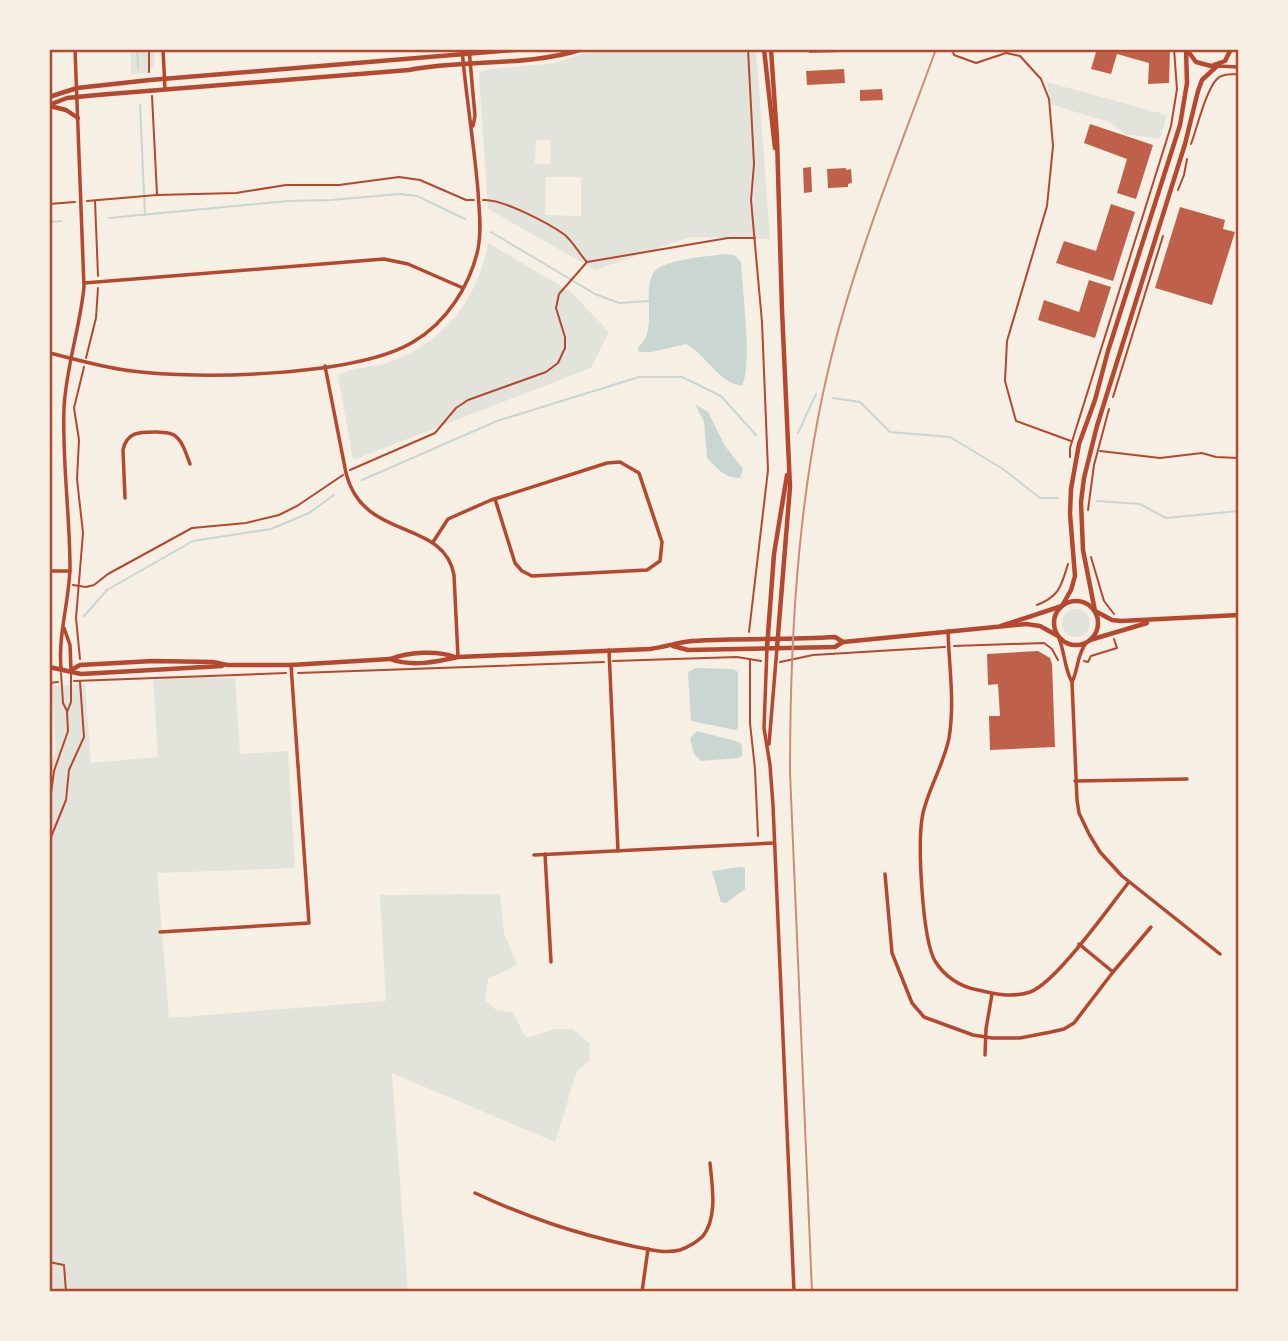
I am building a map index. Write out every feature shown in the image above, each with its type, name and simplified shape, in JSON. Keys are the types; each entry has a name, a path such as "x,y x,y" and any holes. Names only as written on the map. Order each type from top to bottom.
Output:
{"main road":[{"path":"49,97 77,88 164,79 462,52 526,49"},
{"path":"49,105 77,97 552,57 583,49"},
{"path":"764,49 776,156"},
{"path":"771,49 775,76 790,487 777,648"},
{"path":"1187,49 1196,62 1217,66"},
{"path":"1058,636 1054,621 1074,579 1071,489 1079,444 1180,125 1187,83 1187,49"},
{"path":"1088,642 1097,629 1098,622 1084,561 1081,502 1088,461 1185,144 1202,79 1236,50"},
{"path":"49,105 66,110 78,118"},
{"path":"767,648 774,555 788,474"},
{"path":"1001,626 1077,601 1089,605 1112,620 1151,621 1239,615"},
{"path":"673,646 688,650 835,647 843,642 1026,624 1040,626 1072,645 1151,621"},
{"path":"49,667 81,674 390,659 401,654 446,653 456,657 609,650 673,646 688,641 835,637 843,642"},
{"path":"71,670 80,665 153,661 213,662 227,665"}],"street":[{"path":"61,668 59,645 64,627 70,571 64,411 66,379 82,310 84,283 75,49"},
{"path":"163,49 165,89"},
{"path":"49,353 112,369 175,374 241,374 325,366 382,356 413,342 434,327 450,311 463,288 474,268 479,246 480,216 462,52"},
{"path":"469,52 475,116 472,128"},
{"path":"1217,66 1239,67"},
{"path":"84,283 384,259 408,264 463,288"},
{"path":"325,366 346,473 356,499 379,518 433,542 447,556 453,571 456,657"},
{"path":"125,498 123,450 124,443 133,433 163,433 175,436 190,464"},
{"path":"433,542 448,519 495,499 607,463 620,462 639,473 662,542 660,561 647,570 532,576 522,571 515,563 495,499"},
{"path":"49,571 70,571"},
{"path":"64,627 71,670"},
{"path":"948,631 952,696 949,738 921,823 921,861 928,937 936,962 961,985 992,994 1020,994 1041,986 1050,979 1129,882"},
{"path":"1058,636 1072,682 1075,781 1079,813 1089,834 1100,852 1129,882 1220,954"},
{"path":"1072,682 1076,674 1077,659 1088,642"},
{"path":"767,648 763,719 768,749 774,843 794,1292"},
{"path":"768,749 777,648"},
{"path":"609,650 618,851"},
{"path":"160,932 309,923 291,664"},
{"path":"1075,781 1187,779"},
{"path":"534,855 774,843"},
{"path":"545,854 551,962"},
{"path":"885,874 892,953 912,1003 924,1017 973,1035 1020,1038 1064,1029 1074,1023 1113,971 1151,928"},
{"path":"1079,944 1113,971"},
{"path":"985,1055 992,994"},
{"path":"475,1193 511,1210 580,1234 648,1249 680,1250 704,1235 710,1223 710,1163"},
{"path":"642,1292 648,1249"}],"lane":[{"path":"49,808 54,771 68,731 61,668"},
{"path":"67,712 71,702 71,670"}],"path":[{"path":"149,49 149,72"},
{"path":"748,49 754,163 751,200 765,368 768,470 750,630"},
{"path":"952,49 954,55 976,63 1006,53 1020,56 1041,79 1049,99 1053,146 1047,206 1007,341 1005,381 1016,421 1070,441"},
{"path":"1070,458 1070,448 1171,126 1177,91 1174,49"},
{"path":"1190,148 1214,82 1219,77 1239,74"},
{"path":"152,96 157,195"},
{"path":"1177,192 1187,159"},
{"path":"84,202 157,195 225,194 286,185 339,185 409,177 466,200 474,200"},
{"path":"482,200 498,202 548,225 566,236 587,262"},
{"path":"95,201 98,272"},
{"path":"49,204 78,202"},
{"path":"1113,397 1166,227"},
{"path":"350,471 435,433 456,408 468,400 554,367 565,348 565,337 556,308 559,294 587,262 716,239 755,238"},
{"path":"87,357 99,291"},
{"path":"80,659 76,618 83,533 77,479 79,440 74,408 84,367"},
{"path":"1088,515 1091,478 1109,409"},
{"path":"1099,451 1160,458 1202,453 1239,458"},
{"path":"74,585 94,585 108,574 149,554 186,531 202,526 246,523 279,514 297,506 342,476"},
{"path":"1089,550 1104,601 1115,614"},
{"path":"1037,605 1053,597 1062,585 1073,554"},
{"path":"1088,662 1091,656 1117,648 1113,637"},
{"path":"954,646 1044,643 1052,649 1058,660"},
{"path":"781,662 813,655 942,647"},
{"path":"750,653 750,723 758,836"},
{"path":"615,661 750,658 761,661"},
{"path":"297,673 603,662"},
{"path":"49,842 66,800 69,770 84,737 79,681 286,673"},
{"path":"49,683 58,682"},
{"path":"49,1262 64,1265 66,1292"}],"shaded area":[{"path":"131,49 155,49 154,66 148,73 131,74"},
{"path":"598,49 756,49 770,239 691,237 595,270 488,209 479,74 484,70 555,63","holes":["536,140 551,140 550,164 535,164","546,177 581,177 581,216 545,215"]},
{"path":"1047,82 1167,115 1160,139 1125,134 1111,123 1050,104"},
{"path":"488,243 571,292 609,332 591,368 353,460 338,375 390,362 409,354 442,330 467,300 483,263"},
{"path":"734,255 741,262 747,345 742,386 719,374 686,344 652,352 639,352 638,347 645,339 648,329 649,294 653,273 660,267 675,262"},
{"path":"695,404 708,412 725,446 743,469 740,478 721,472 707,458 704,422"},
{"path":"1076,609 1086,613 1090,623 1086,633 1076,637 1066,633 1062,623 1066,613"},
{"path":"696,668 733,669 738,672 736,730 691,721 688,672"},
{"path":"153,676 235,678 240,754 288,751 295,868 157,873 169,1018 386,1001 380,895 500,894 504,933 517,965 488,979 485,1000 496,1010 513,1013 526,1038 556,1029 573,1029 590,1044 589,1061 577,1071 555,1142 392,1073 408,1292 49,1292 49,768 56,748 51,686 85,684 91,763 158,757"},
{"path":"697,731 739,742 742,756 701,761 694,754 690,738"},
{"path":"745,868 745,889 726,903 721,902 712,871"}],"building":[{"path":"809,49 843,49 843,52 809,53"},
{"path":"1097,49 1170,49 1169,83 1148,84 1149,63 1117,54 1111,74 1091,69"},
{"path":"844,69 845,83 807,85 806,71"},
{"path":"882,89 883,100 860,101 860,90"},
{"path":"1090,124 1153,145 1136,199 1117,193 1127,159 1084,143"},
{"path":"811,167 812,192 804,193 803,168"},
{"path":"827,169 851,169 852,183 848,184 848,187 828,188"},
{"path":"1111,204 1135,212 1113,281 1056,263 1064,241 1096,251"},
{"path":"1180,207 1225,220 1223,229 1235,232 1212,305 1155,288"},
{"path":"1089,280 1111,287 1095,338 1038,320 1044,300 1079,312"},
{"path":"1038,651 1050,658 1052,664 1055,747 990,750 989,716 1000,716 998,684 988,685 987,654"}],"waterway":[{"path":"137,49 138,68"},
{"path":"140,105 145,215"},
{"path":"109,218 288,201 400,194 417,196 465,219"},
{"path":"49,222 62,221"},
{"path":"491,232 595,294 619,303 649,301"},
{"path":"362,480 497,421 639,377 682,377 721,396 756,435"},
{"path":"798,433 816,394"},
{"path":"833,398 860,402 890,432 950,437 1003,469 1040,498 1058,498"},
{"path":"84,616 107,590 193,541 271,529 309,513 334,495"},
{"path":"1097,501 1140,504 1166,518 1239,511"}],"railway":[{"path":"812,1292 790,772 792,662 799,552 814,442 837,335 871,227 936,49"}]}
